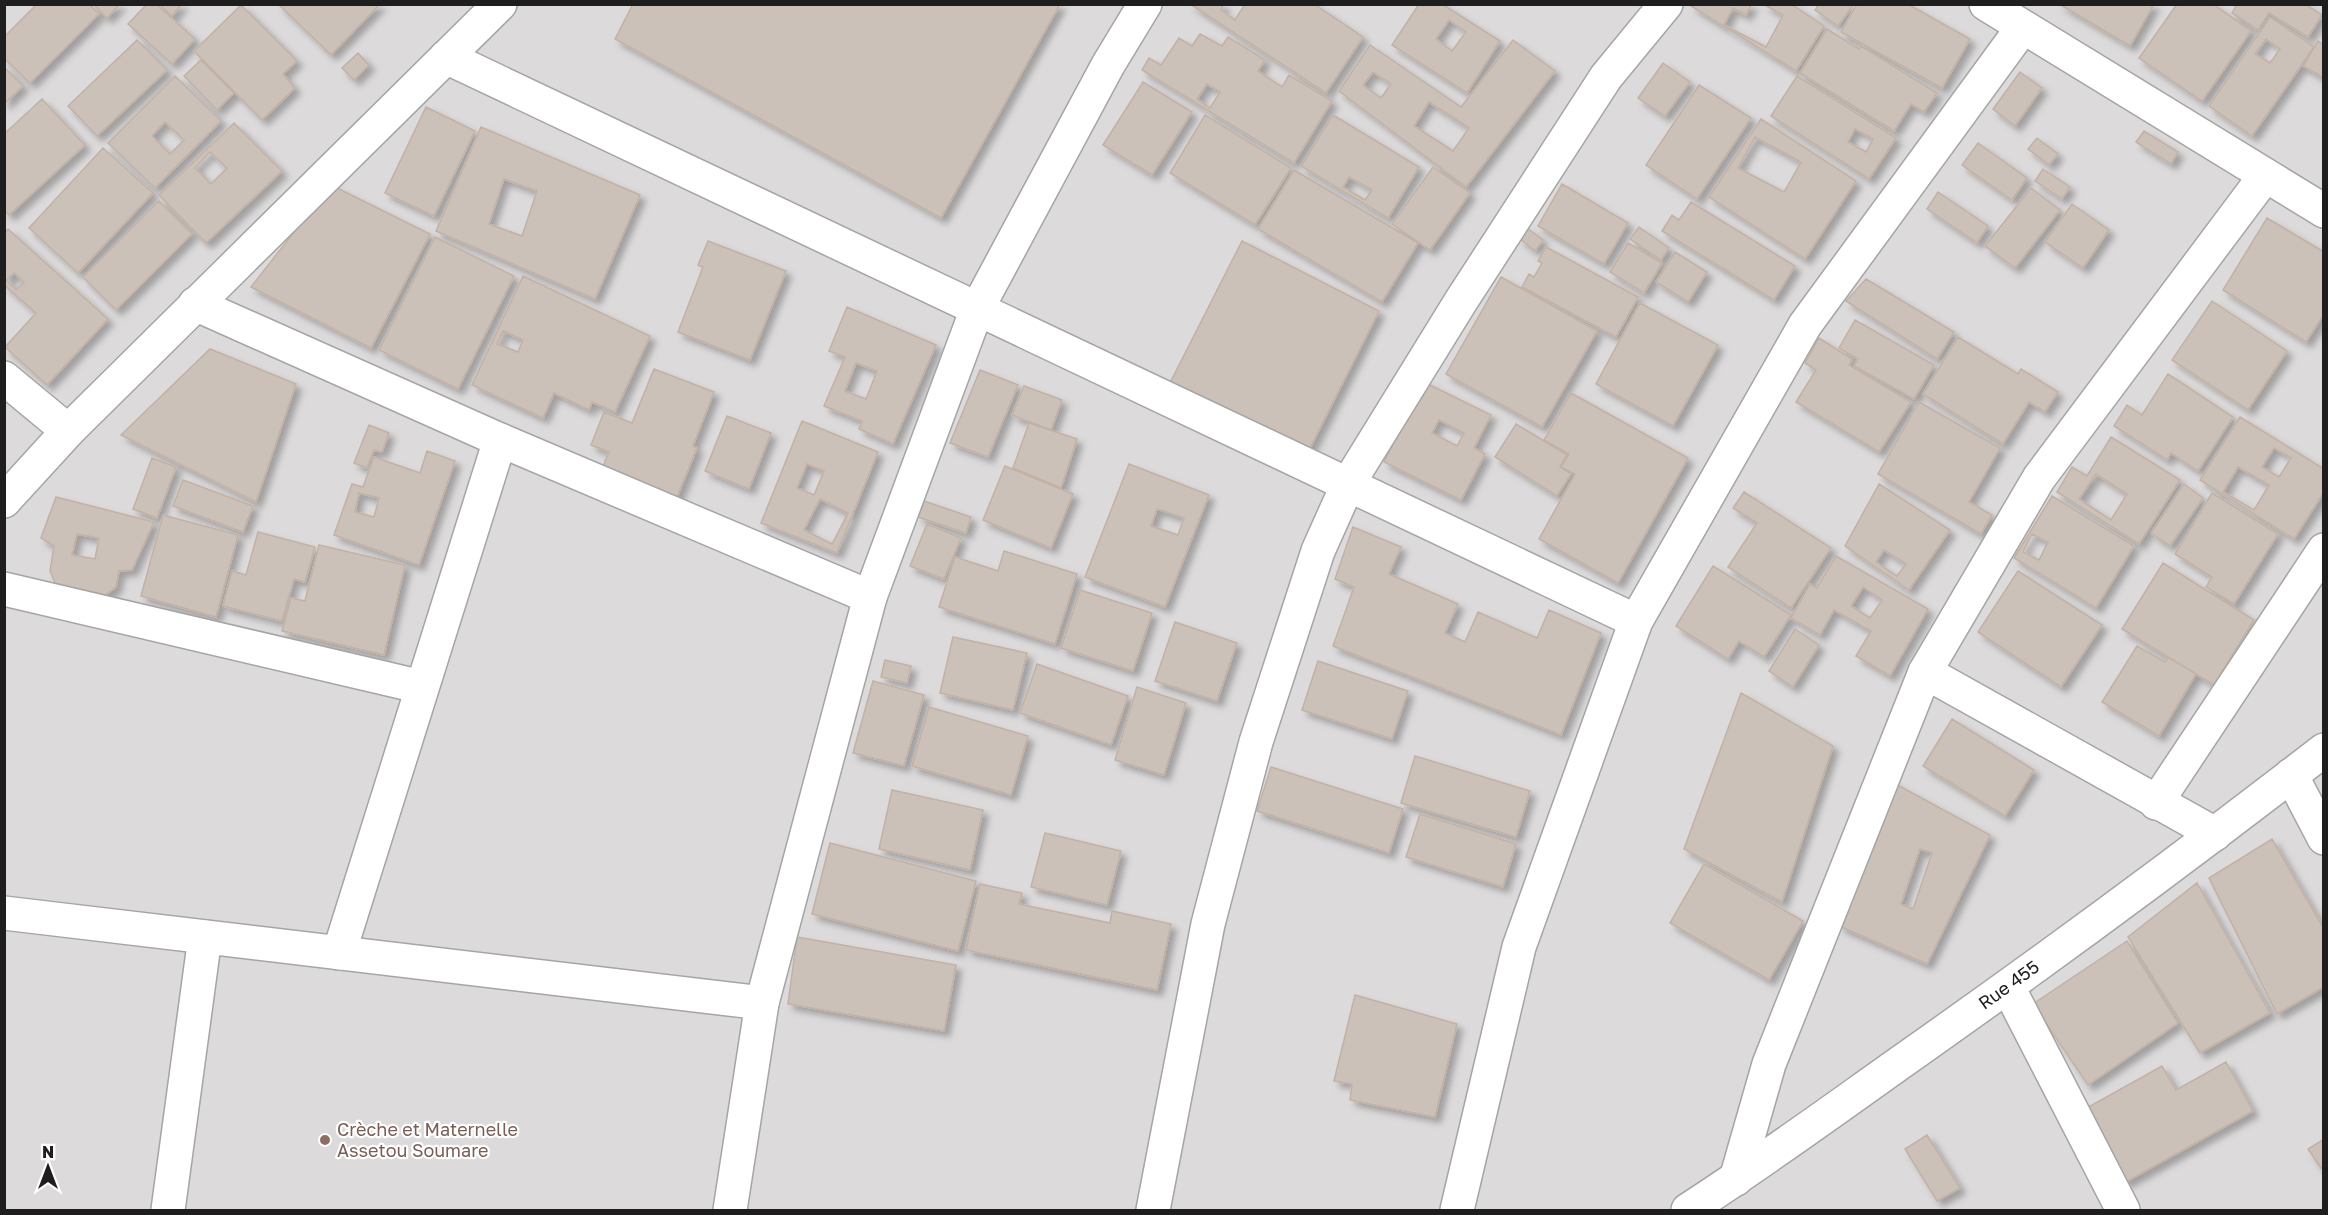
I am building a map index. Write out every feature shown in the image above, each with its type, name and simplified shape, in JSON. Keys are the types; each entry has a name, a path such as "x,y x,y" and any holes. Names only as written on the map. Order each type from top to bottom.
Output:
{"street":[{"path":"4,501 68,430 500,4"},
{"path":"730,1210 762,1003 870,597 977,309 1108,65 1145,4"},
{"path":"1153,1210 1208,924 1256,742 1318,551 1348,484 1461,301 1606,77 1666,4"},
{"path":"1986,4 2324,211"},
{"path":"1457,1210 1519,947 1636,621 1804,325 2022,27"},
{"path":"446,57 1636,621"},
{"path":"1736,1179 1769,1064 1925,672 2039,478 2265,176"},
{"path":"195,304 500,440 870,597"},
{"path":"4,378 68,430"},
{"path":"339,952 500,440"},
{"path":"2156,802 2324,550"},
{"path":"4,589 422,687"},
{"path":"1925,672 2215,834"},
{"name":"Rue 455","path":"1688,1210 1736,1179 2008,987 2215,834 2324,750"},
{"path":"2291,775 2324,838"},
{"path":"4,913 762,1003"},
{"path":"168,1210 205,937"},
{"path":"2008,987 2123,1210"}],"shaded area":[{"path":"5,5 2323,5 2323,1210 5,1210"}],"building":[{"path":"37,4 89,4 99,14 30,83 4,58 4,37"},
{"path":"93,4 120,4 107,18"},
{"path":"147,4 156,4 195,39 172,64 128,24"},
{"path":"159,4 182,4 172,16"},
{"path":"278,4 380,4 331,55"},
{"path":"633,4 1060,4 941,218 615,39"},
{"path":"1190,4 1224,4 1221,10 1235,20 1245,4 1314,4 1363,37 1326,93"},
{"path":"1419,4 1442,4 1500,41 1467,93 1392,45","holes":["1449,20 1466,32 1452,51 1436,39"]},
{"path":"1692,4 1752,4 1746,15 1733,8 1724,25 1766,47 1783,15 1763,4 1791,4 1824,26 1796,71 1691,6"},
{"path":"1819,4 1854,4 1838,26 1815,10"},
{"path":"1857,4 1908,4 1970,39 1942,88 1841,32"},
{"path":"2059,4 2154,4 2130,46"},
{"path":"2177,4 2213,4 2251,31 2202,101 2139,58"},
{"path":"2237,4 2305,4 2322,15 2308,37 2269,13 2258,30 2232,13"},
{"path":"241,5 297,61 283,74 295,88 262,120 194,51"},
{"path":"2270,17 2314,47 2252,136 2209,106","holes":["2266,39 2280,49 2270,63 2255,54"]},
{"path":"1827,29 1859,49 1861,46 1937,93 1924,112 1911,104 1894,131 1800,73"},
{"path":"1200,34 1222,46 1228,37 1265,60 1258,71 1282,87 1289,75 1332,101 1294,163 1142,70 1149,58 1161,65 1179,38 1192,46","holes":["1207,84 1220,92 1210,108 1197,99"]},
{"path":"137,40 167,70 97,136 68,106"},
{"path":"1513,40 1555,71 1466,187 1339,91 1370,45 1461,107","holes":["1373,72 1391,84 1381,98 1363,85","1429,102 1469,128 1453,151 1414,126"]},
{"path":"2318,41 2324,45 2324,78 2303,66"},
{"path":"358,53 369,65 354,80 342,68"},
{"path":"201,60 234,93 217,110 184,76"},
{"path":"1663,63 1690,82 1665,116 1638,98"},
{"path":"4,67 23,86 4,104"},
{"path":"2020,72 2042,88 2015,126 1993,109"},
{"path":"175,76 221,121 155,188 108,143","holes":["165,122 184,140 170,154 152,136"]},
{"path":"1797,76 1896,138 1869,179 1771,116","holes":["1855,129 1873,139 1866,152 1848,142"]},
{"path":"1143,82 1192,112 1152,175 1103,145"},
{"path":"1699,85 1751,118 1697,199 1646,165"},
{"path":"42,99 85,145 9,215 4,210 4,134"},
{"path":"426,107 475,131 434,216 385,193"},
{"path":"1205,115 1291,168 1255,225 1170,173"},
{"path":"1333,115 1419,167 1388,218 1301,166","holes":["1349,177 1372,190 1365,200 1343,187"]},
{"path":"1761,119 1856,181 1805,259 1709,197","holes":["1755,137 1801,162 1784,192 1738,168"]},
{"path":"234,123 282,171 206,243 159,195","holes":["210,152 227,168 211,184 195,168"]},
{"path":"481,127 640,195 595,299 436,231","holes":["504,179 537,191 522,236 489,224"]},
{"path":"2144,131 2178,152 2171,164 2136,142"},
{"path":"2037,138 2058,154 2049,165 2028,149"},
{"path":"1978,143 2027,178 2012,200 1962,165"},
{"path":"103,148 153,193 78,273 29,228"},
{"path":"1433,167 1470,193 1430,250 1392,224"},
{"path":"2043,169 2070,187 2062,199 2035,181"},
{"path":"1294,170 1418,243 1382,302 1258,229"},
{"path":"1562,184 1628,223 1604,264 1538,226"},
{"path":"331,185 430,234 371,348 251,287"},
{"path":"2031,188 2060,210 2015,268 1985,246"},
{"path":"1938,192 1988,226 1977,243 1927,209"},
{"path":"159,201 192,234 116,310 83,277"},
{"path":"1691,202 1795,266 1774,300 1662,231 1672,215 1679,220"},
{"path":"2072,204 2109,230 2083,268 2045,242"},
{"path":"2267,218 2324,252 2324,314 2306,342 2223,290"},
{"path":"1639,227 1669,248 1661,260 1630,239"},
{"path":"1527,228 1543,240 1535,251 1519,238"},
{"path":"8,229 108,319 47,385 5,347 36,313 4,285 4,234","holes":["14,273 24,282 16,290 7,280"]},
{"path":"435,237 514,276 458,389 379,350"},
{"path":"708,241 786,271 750,360 678,332 703,267 698,265"},
{"path":"1242,241 1379,311 1308,452 1170,383"},
{"path":"1628,243 1662,263 1644,293 1610,272"},
{"path":"1546,247 1638,297 1616,337 1522,287 1529,274 1534,277 1542,263 1538,261"},
{"path":"1675,252 1707,272 1688,302 1656,282"},
{"path":"523,276 650,336 615,412 592,402 589,410 554,393 543,418 472,385","holes":["503,331 523,340 518,352 497,344"]},
{"path":"1501,277 1597,331 1542,427 1446,374"},
{"path":"1866,279 1954,332 1937,359 1846,301"},
{"path":"2212,301 2287,351 2248,410 2172,360"},
{"path":"1640,303 1718,345 1673,426 1596,384"},
{"path":"847,307 936,345 893,444 859,429 862,421 824,406 845,357 829,351","holes":["856,363 877,371 866,399 845,391"]},
{"path":"1855,320 1934,365 1914,399 1854,366 1858,359 1839,348"},
{"path":"1958,337 2018,374 2021,369 2058,392 2045,412 2029,402 2003,444 1923,394"},
{"path":"1819,338 1852,359 1849,365 1911,402 1879,452 1796,402 1816,370 1805,363"},
{"path":"210,349 296,384 256,502 121,435"},
{"path":"654,369 714,392 693,446 697,448 673,507 598,478 609,452 591,445 604,412 632,423"},
{"path":"980,370 1018,385 988,457 950,443"},
{"path":"2168,374 2233,417 2198,471 2171,453 2167,460 2114,426 2127,405 2142,415"},
{"path":"1424,382 1491,415 1474,448 1485,454 1461,500 1384,462","holes":["1439,420 1464,433 1457,446 1432,433"]},
{"path":"1024,386 1062,400 1051,430 1012,415"},
{"path":"1571,393 1688,458 1618,583 1539,539 1575,474 1561,467 1569,454 1544,440"},
{"path":"1919,402 2000,448 1969,502 1992,515 1981,534 1878,474"},
{"path":"727,416 771,433 749,489 705,471"},
{"path":"2240,417 2324,469 2324,492 2294,539 2200,480","holes":["2274,448 2291,458 2279,477 2262,467","2238,467 2269,485 2254,510 2223,492"]},
{"path":"802,421 878,452 837,553 761,523","holes":["807,464 824,471 814,495 797,488","820,499 848,513 832,544 804,530"]},
{"path":"1029,423 1077,439 1061,488 1013,468"},
{"path":"1516,424 1567,455 1560,467 1571,474 1557,496 1495,457"},
{"path":"369,425 389,433 382,452 374,450 367,468 354,463"},
{"path":"2111,437 2180,480 2139,544 2057,492 2072,467 2087,476","holes":["2096,474 2127,494 2111,520 2079,499"]},
{"path":"427,451 455,461 419,565 334,535 352,484 363,487 374,457 420,473","holes":["359,493 379,498 374,517 355,512"]},
{"path":"152,458 176,467 157,518 133,509"},
{"path":"1129,464 1209,495 1165,607 1085,577","holes":["1157,509 1184,518 1178,535 1151,526"]},
{"path":"1005,466 1073,494 1051,548 983,520"},
{"path":"183,480 253,506 243,532 173,506"},
{"path":"1879,484 1950,530 1909,590 1845,546","holes":["1884,550 1906,564 1897,576 1876,562"]},
{"path":"2184,484 2203,498 2170,546 2151,533"},
{"path":"1744,492 1831,548 1791,608 1728,567 1757,523 1733,508"},
{"path":"2212,493 2278,534 2234,604 2206,587 2212,577 2175,554"},
{"path":"2052,496 2134,546 2096,608 2014,558","holes":["2032,534 2048,542 2039,560 2023,552"]},
{"path":"56,497 154,522 132,570 119,571 116,587 104,596 56,585 50,571 54,546 41,538","holes":["77,534 99,538 95,559 72,555"]},
{"path":"924,501 971,517 966,533 918,517"},
{"path":"163,515 238,535 216,617 141,596"},
{"path":"927,524 961,538 944,579 910,566"},
{"path":"1353,527 1401,547 1389,574 1458,604 1445,633 1465,642 1478,612 1537,638 1549,610 1601,633 1561,735 1333,646 1354,587 1335,579"},
{"path":"258,532 315,547 305,582 294,579 282,621 223,606 232,571 246,575"},
{"path":"319,545 405,565 384,655 282,631 291,598 305,601"},
{"path":"1004,551 1077,574 1055,644 939,607 955,557 998,571"},
{"path":"1836,556 1928,609 1890,676 1856,656 1871,631 1834,610 1820,635 1791,618 1810,584 1817,588","holes":["1863,587 1882,600 1870,618 1851,606"]},
{"path":"2163,563 2254,620 2214,685 2122,629"},
{"path":"1713,566 1791,615 1764,657 1739,641 1728,659 1676,626"},
{"path":"2018,571 2102,625 2061,687 1978,632"},
{"path":"1080,590 1152,613 1133,671 1061,648"},
{"path":"1175,622 1237,643 1217,701 1155,681"},
{"path":"1795,629 1819,645 1793,687 1769,671"},
{"path":"953,637 1027,653 1013,710 940,693"},
{"path":"2137,646 2165,662 2168,657 2196,674 2159,736 2102,702"},
{"path":"885,660 911,666 907,683 881,677"},
{"path":"1318,661 1408,691 1392,739 1302,710"},
{"path":"1037,664 1128,696 1111,745 1020,713"},
{"path":"873,681 924,695 904,766 853,753"},
{"path":"1137,687 1186,703 1164,775 1115,760"},
{"path":"1741,693 1833,746 1782,902 1684,849"},
{"path":"929,707 1028,736 1011,795 912,766"},
{"path":"1952,719 2034,770 2005,816 1923,766"},
{"path":"1415,756 1530,791 1516,837 1401,803"},
{"path":"1271,767 1403,809 1389,853 1257,811"},
{"path":"1890,781 1990,835 1927,964 1839,926","holes":["1920,849 1932,853 1913,909 1901,904"]},
{"path":"892,790 983,810 970,870 879,849"},
{"path":"1420,814 1516,844 1503,887 1406,857"},
{"path":"1045,833 1121,851 1107,905 1031,887"},
{"path":"2272,839 2324,929 2324,987 2277,1014 2209,878"},
{"path":"830,843 976,881 958,951 812,914"},
{"path":"1704,864 1803,921 1769,980 1670,923"},
{"path":"2197,883 2270,1013 2200,1053 2128,937"},
{"path":"980,884 1022,893 1019,904 1110,923 1112,911 1171,924 1157,990 966,950"},
{"path":"797,937 956,965 944,1031 788,1004"},
{"path":"2127,941 2178,1023 2088,1085 2033,1004"},
{"path":"1355,995 1457,1024 1435,1117 1350,1100 1352,1084 1334,1081"},
{"path":"2226,1062 2253,1111 2124,1183 2083,1110 2162,1066 2176,1090"},
{"path":"1927,1135 1960,1188 1937,1201 1905,1149"},
{"path":"2324,1139 2324,1167 2321,1168 2308,1149"}],"place":[{"name":"Crèche et Maternelle Assetou Soumare","path":"325,1140"}]}
